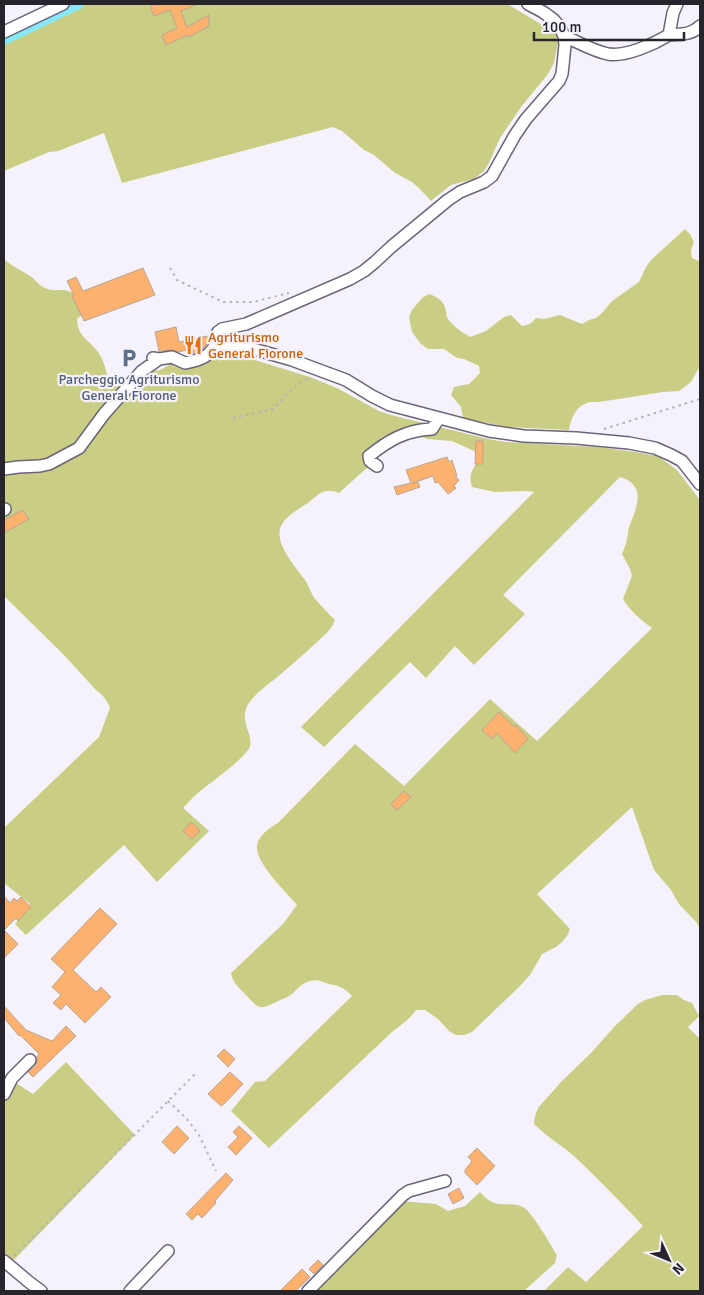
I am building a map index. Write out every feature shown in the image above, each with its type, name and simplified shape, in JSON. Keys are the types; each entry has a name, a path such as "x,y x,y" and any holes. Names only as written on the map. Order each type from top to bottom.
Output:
{"street":[{"path":"4,32 63,4"},
{"path":"220,342 216,336 222,329 246,324 350,279 364,271 448,200 492,176 515,135 526,119 559,81 562,74 565,45 560,27 543,12 528,4"},
{"path":"669,35 673,13 677,4"},
{"path":"564,36 597,51 610,54 642,48 669,35 685,34 696,30 700,26"},
{"path":"4,469 49,464 79,448 97,422 154,358 172,357 185,363 204,358 214,345 220,342 255,349 315,368 346,380 390,405 439,418 505,434 629,443 655,448 682,462 700,484"},
{"path":"377,466 370,461 369,456 380,447 400,435 420,429 432,429 439,418"},
{"path":"4,1094 12,1078 30,1060"},
{"path":"308,1291 403,1195 409,1191 445,1181"},
{"path":"130,1291 168,1251"},
{"path":"5,1262 41,1291"},
{"path":"20,1291 29,1282"}],"path":[{"path":"170,268 177,280 223,302 253,302 292,292"},
{"path":"233,418 273,409 315,368"},
{"path":"604,430 700,399"},
{"path":"5,1262 196,1073"},
{"path":"168,1101 187,1119 199,1135 216,1172"}],"green space":[{"path":"82,4 507,4 559,37 554,63 548,74 521,107 500,138 484,171 474,179 451,185 431,201 412,182 395,173 342,131 333,127 122,183 104,133 58,151 49,152 4,171 4,43"},
{"path":"685,229 694,242 691,250 692,258 700,260 700,366 691,382 679,391 587,403 582,405 575,413 569,430 507,427 463,418 461,407 451,395 454,387 469,384 480,373 479,366 457,358 444,349 428,349 421,344 412,332 409,317 412,310 422,298 429,294 440,300 444,305 450,322 470,337 486,331 504,317 511,315 522,326 530,324 536,318 544,319 560,315 582,324 596,318 612,301 639,282 651,260"},
{"path":"4,259 43,287 50,290 72,292 90,307 77,319 79,330 100,355 108,378 116,384 125,379 160,370 169,365 187,361 217,350 310,377 337,388 379,411 391,415 506,442 597,447 657,456 677,470 700,500 700,929 654,870 632,807 537,894 570,929 567,936 556,947 542,954 530,975 472,1032 456,1035 425,1010 416,1010 408,1020 392,1032 269,1148 231,1111 255,1082 265,1081 352,996 339,987 313,980 302,984 287,997 260,1007 233,980 231,973 283,924 297,905 272,877 261,861 257,846 262,835 278,823 355,744 404,786 490,699 537,741 652,628 636,615 623,599 632,576 622,554 638,498 634,485 620,477 503,595 525,614 474,665 455,646 426,678 410,662 324,747 301,727 534,492 495,492 472,487 471,475 478,459 474,451 452,441 427,439 412,435 378,452 369,466 339,493 334,491 322,492 284,521 280,529 280,536 284,549 305,580 314,598 335,620 324,635 252,699 245,711 250,742 248,751 183,808 209,831 157,882 124,845 26,935 15,924 30,904 4,883 4,828 99,737 110,708 103,696 4,596"},
{"path":"662,995 677,995 692,1003 699,1016 688,1027 700,1039 700,1291 544,1291 568,1267 586,1282 643,1226 574,1156 534,1124 538,1108 638,1004"},
{"path":"66,1062 135,1135 9,1265 4,1261 4,1091 13,1081 33,1094"},
{"path":"480,1192 493,1203 517,1205 527,1210 557,1255 555,1263 524,1291 302,1291 400,1201 436,1204 448,1211 465,1206"}],"building":[{"path":"157,4 198,4 181,11 187,27 209,15 209,26 189,37 188,35 166,45 162,35 177,28 170,10 154,16 150,6"},
{"path":"143,268 155,295 84,321 67,281 76,277 83,291"},
{"path":"176,327 179,342 207,336 208,343 201,350 187,355 186,350 179,352 171,350 159,351 155,332"},
{"path":"476,441 483,441 483,464 475,464"},
{"path":"447,457 449,462 452,460 457,476 455,476 459,480 454,486 456,488 448,494 438,482 435,483 433,476 413,483 418,482 420,487 397,495 394,487 411,483 406,470"},
{"path":"23,510 29,519 4,533 4,520"},
{"path":"499,712 515,727 516,725 528,739 515,753 497,733 492,739 482,730"},
{"path":"404,791 411,797 397,810 391,804"},
{"path":"191,822 200,831 192,839 183,831"},
{"path":"4,896 10,903 14,898 17,901 21,897 31,907 18,921 16,918 4,930"},
{"path":"100,908 117,924 73,970 96,992 101,987 111,997 85,1023 66,1004 61,1010 53,1003 61,995 52,987 65,972 51,959"},
{"path":"4,930 18,944 4,958"},
{"path":"4,1006 26,1030 52,1041 66,1026 76,1036 33,1077 28,1072 36,1065 39,1054 19,1036 4,1018"},
{"path":"224,1049 235,1059 228,1067 217,1056"},
{"path":"230,1072 243,1084 221,1106 208,1094"},
{"path":"177,1126 189,1138 174,1154 162,1142"},
{"path":"239,1126 252,1138 236,1155 228,1147 238,1137 233,1132"},
{"path":"477,1148 495,1166 477,1185 465,1173 465,1170 472,1161 468,1157"},
{"path":"226,1173 233,1180 202,1218 198,1214 192,1220 186,1214"},
{"path":"459,1188 464,1198 453,1204 448,1194"},
{"path":"318,1260 323,1265 314,1274 309,1269"},
{"path":"302,1269 310,1277 296,1291 280,1291"}],"waterway":[{"path":"4,40 79,4"}],"place":[{"name":"Agriturismo General Fiorone","path":"193,345"},
{"name":"Parcheggio Agriturismo General Fiorone","path":"129,358"}]}
